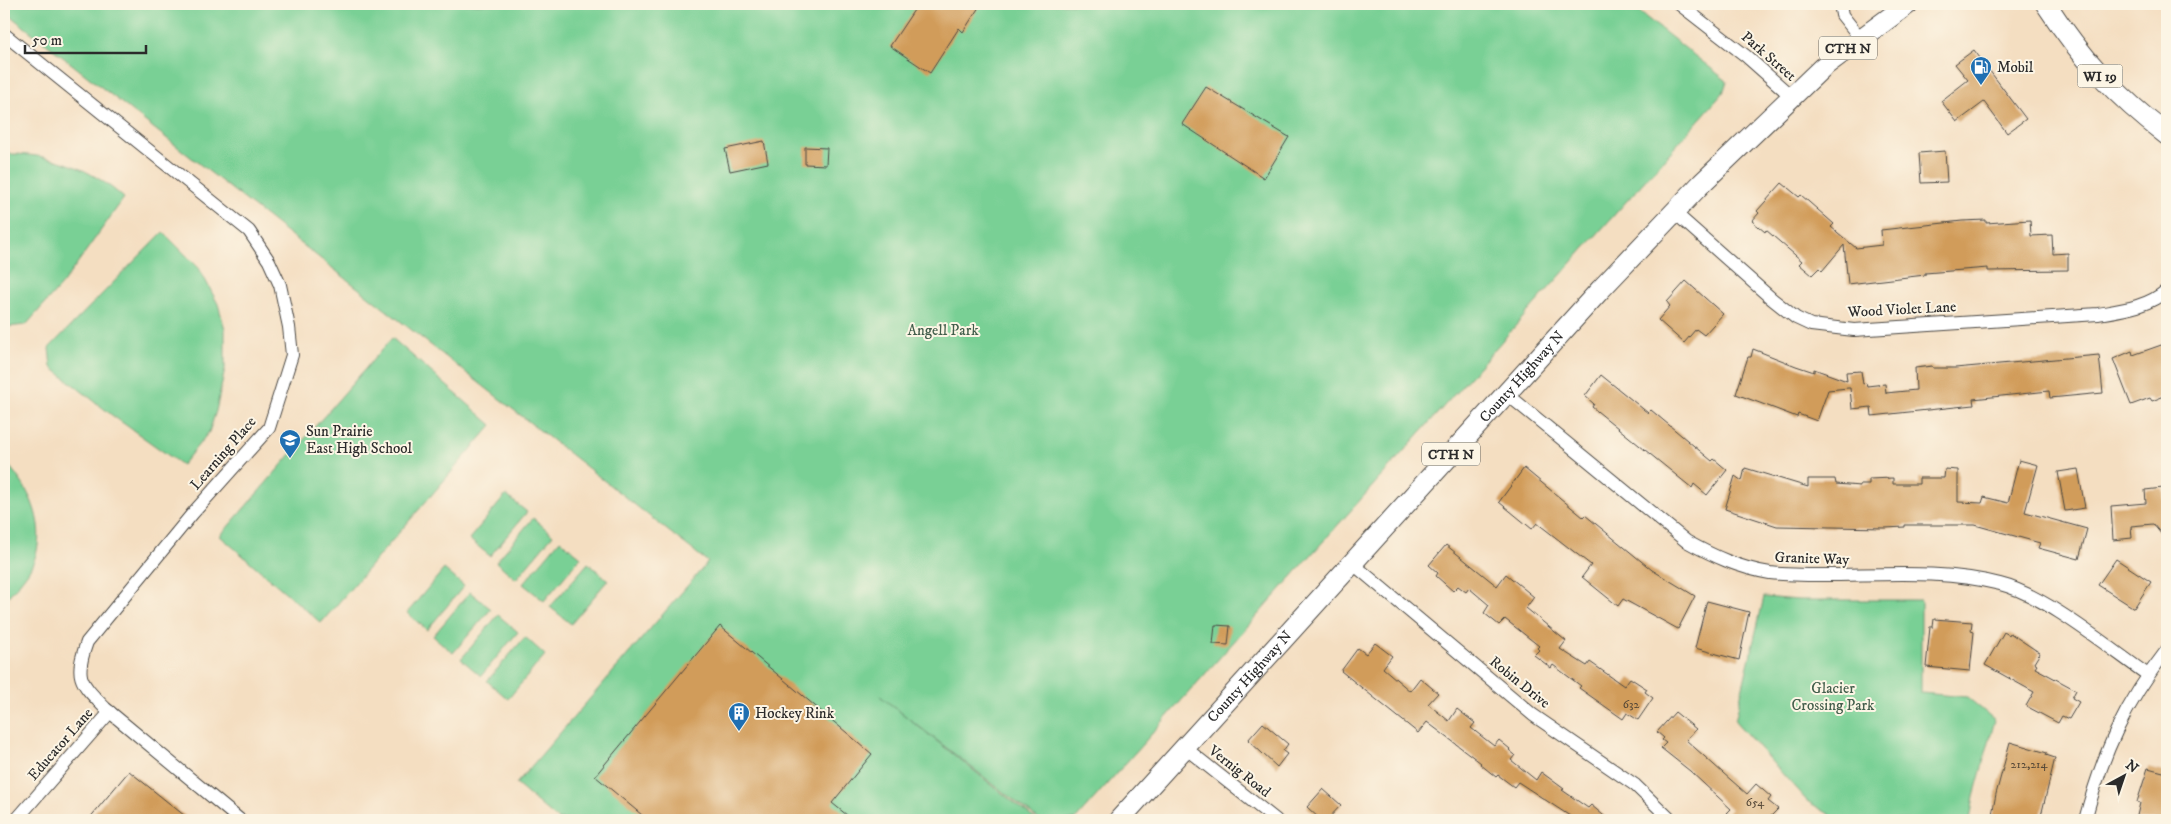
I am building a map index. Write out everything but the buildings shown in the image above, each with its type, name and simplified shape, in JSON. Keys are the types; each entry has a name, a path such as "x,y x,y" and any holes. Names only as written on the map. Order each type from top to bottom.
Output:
{"main road":[{"name":"County Highway N","path":"1119,820 1674,212 1791,96 1823,67 1908,4"},
{"name":"WI 19","path":"2046,4 2067,37 2112,90 2167,135"}],"street":[{"name":"Park Street","path":"1679,4 1746,56 1791,96"},
{"path":"1840,4 1842,15 1861,39"},
{"name":"Learning Place","path":"4,34 249,231 269,261 286,307 292,355 269,428 193,513 87,642 81,659 79,674 86,688 110,712 240,820"},
{"name":"Wood Violet Lane","path":"1674,212 1772,299 1796,318 1811,325 1854,330 2098,314 2127,310 2151,301 2167,290"},
{"name":"Granite Way","path":"1507,394 1686,542 1712,556 1737,565 1770,573 1794,575 1951,576 1970,577 2003,584 2054,610 2148,675"},
{"name":"Robin Drive","path":"1352,563 1533,715 1635,785 1671,820"},
{"path":"2085,820 2096,778 2108,746 2136,692 2167,650"},
{"name":"Educator Lane","path":"16,820 110,712"},
{"name":"Vernig Road","path":"1184,747 1276,820"}],"green space":[{"name":"Angell Park","path":"4,4 1629,4 1727,81 1723,93 1075,820 1039,820 880,696 1036,820 558,820 516,784 708,562 4,11"},
{"path":"4,154 37,156 68,164 97,178 124,198 63,283 26,325 7,327 4,324"},
{"path":"163,232 199,268 218,304 225,329 225,369 216,411 209,432 182,465 113,416 51,367 49,348"},
{"path":"392,338 492,425 321,623 220,536"},
{"path":"4,461 14,472 30,498 36,513 38,543 35,558 28,572 4,601"},
{"path":"506,495 527,512 490,556 469,539"},
{"path":"533,518 553,535 516,579 496,562"},
{"path":"560,540 581,557 544,601 523,584"},
{"path":"588,563 608,580 571,624 550,607"},
{"path":"444,569 464,586 427,630 407,613"},
{"path":"470,592 491,609 453,653 433,636"},
{"name":"Glacier Crossing Park","path":"1764,597 1798,600 1921,600 1921,693 1967,697 1995,720 1974,796 1970,820 1839,820 1807,801 1735,721"},
{"path":"498,615 518,632 481,676 461,659"},
{"path":"525,637 545,655 508,699 487,681"}],"place":[{"name":"Mobil","path":"1981,86"},
{"name":"Sun Prairie East High School","path":"290,459"},
{"name":"Hockey Rink","path":"739,732"}]}
